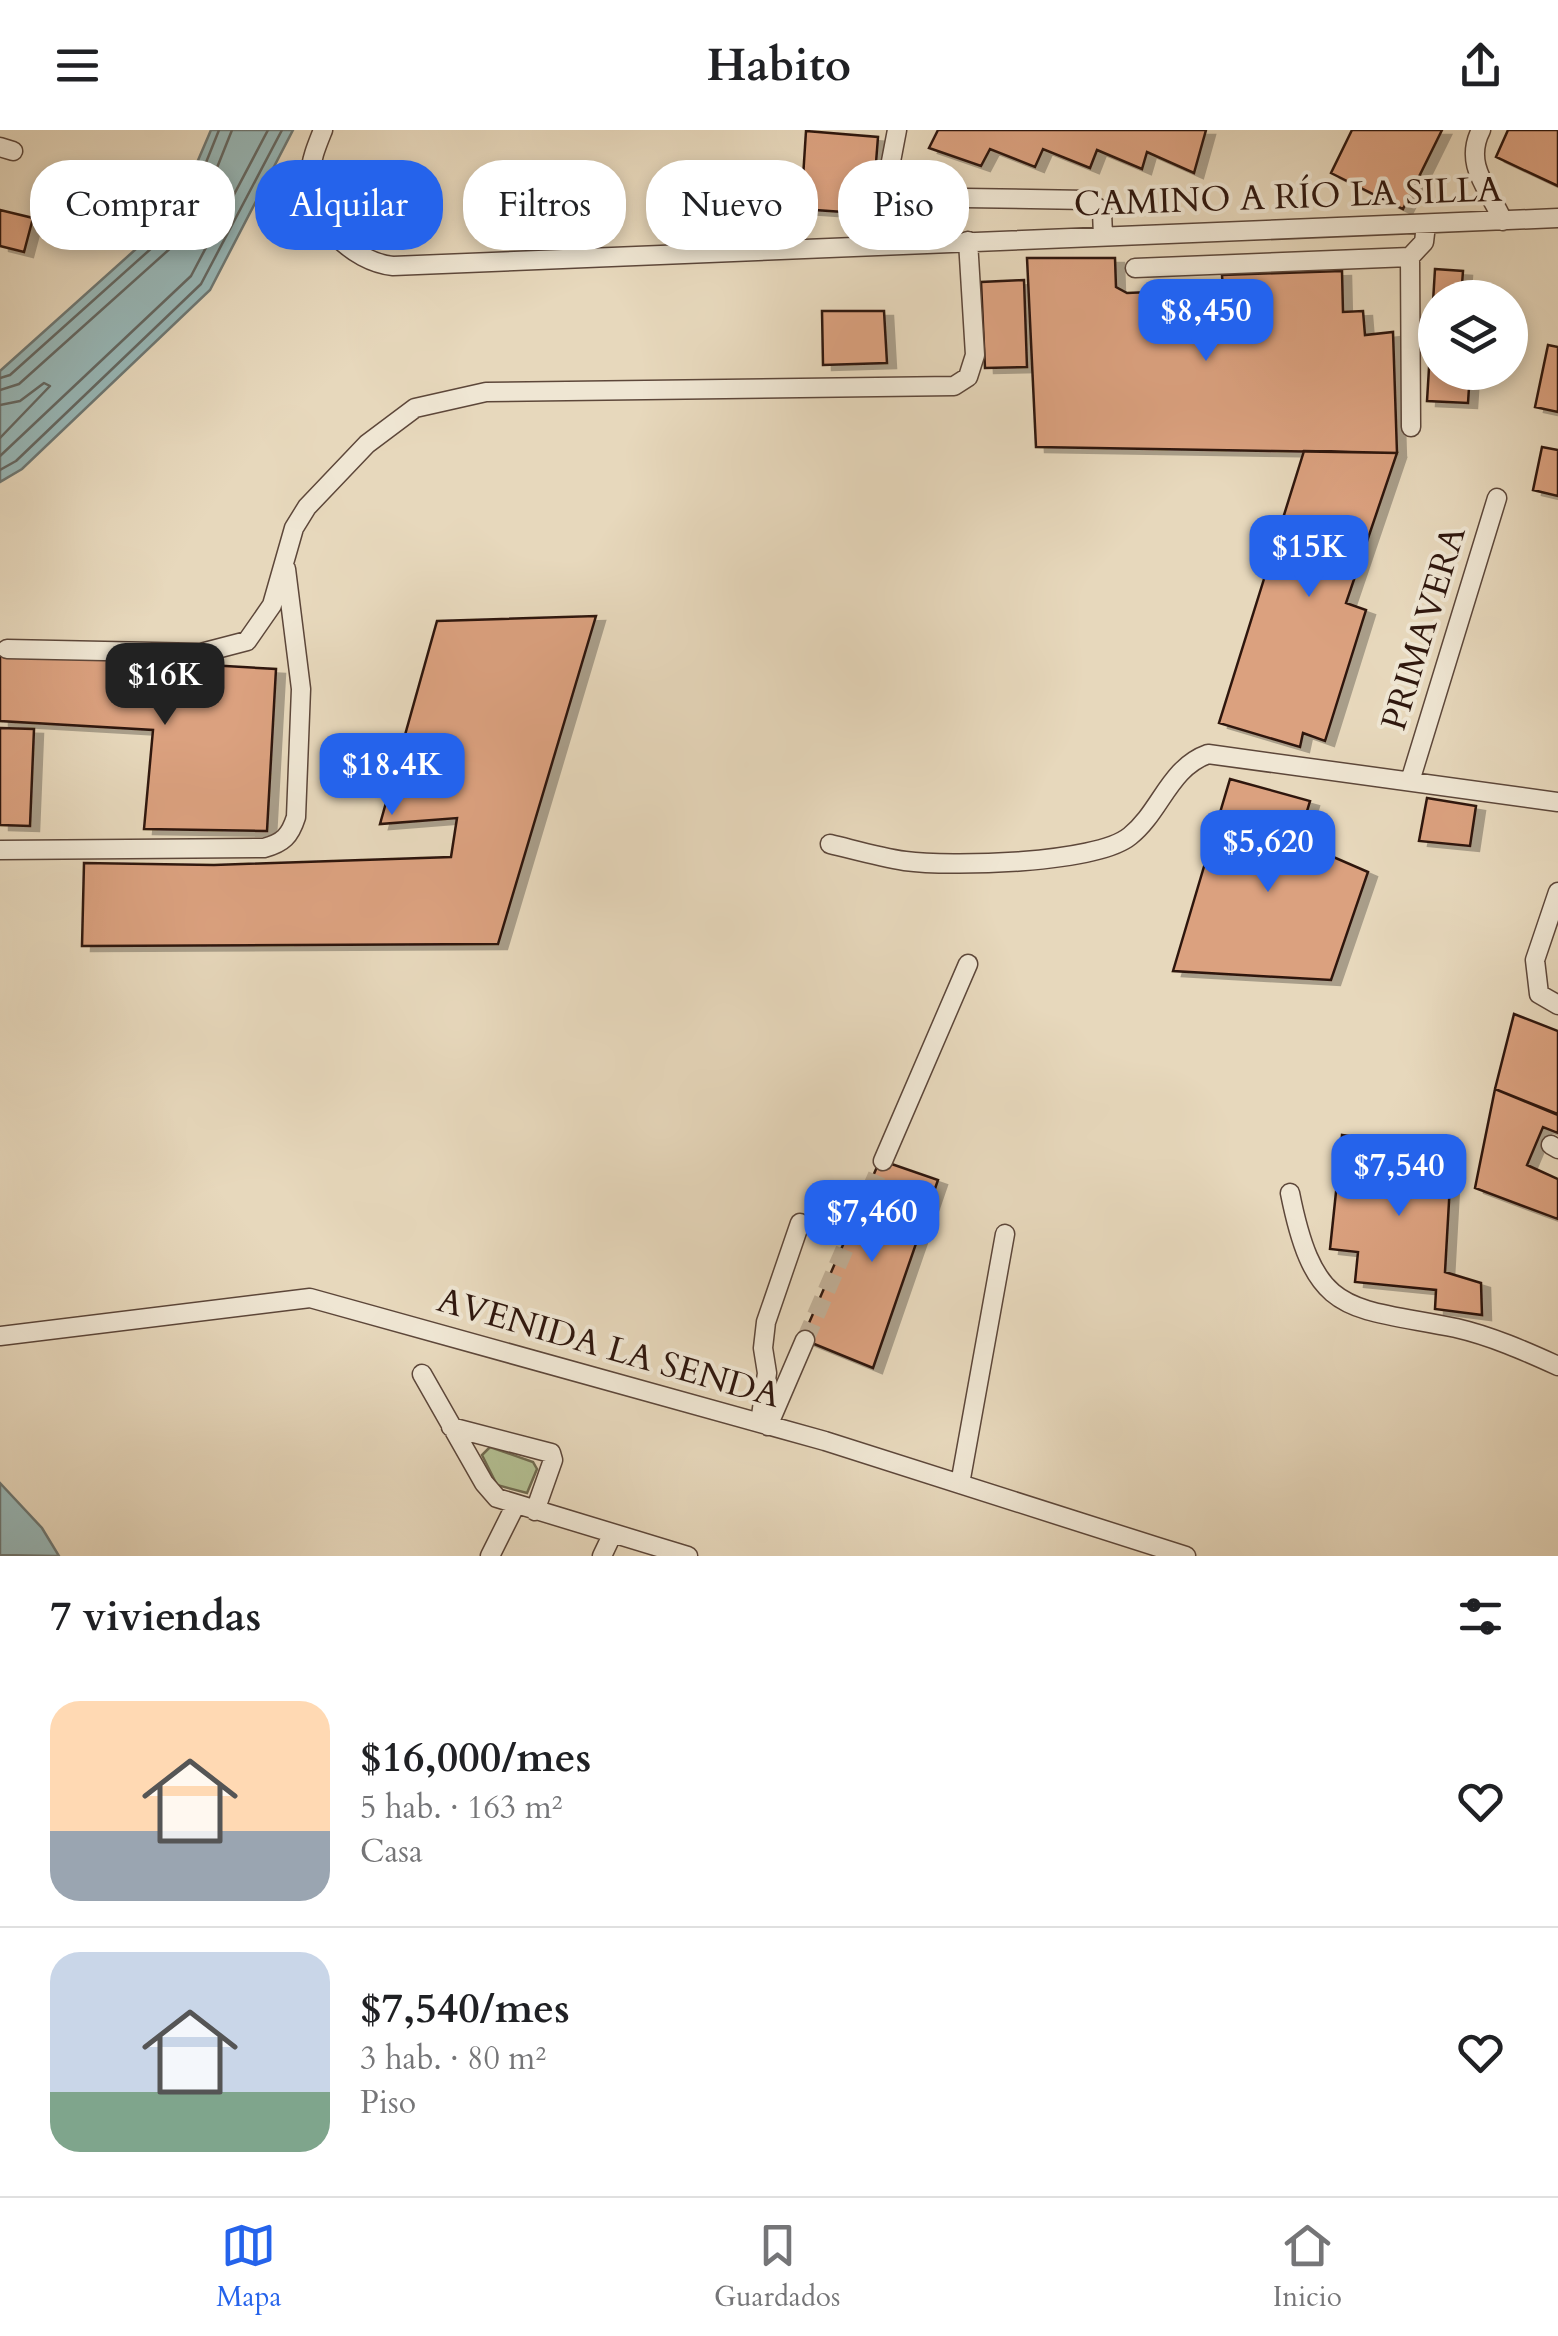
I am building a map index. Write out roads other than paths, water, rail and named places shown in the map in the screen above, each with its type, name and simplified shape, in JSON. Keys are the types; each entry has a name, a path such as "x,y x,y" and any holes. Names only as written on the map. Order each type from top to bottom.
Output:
{"street":[{"name":"CAMINO A RÍO LA SILLA","path":"323,130 310,174 316,205 362,259 393,266 838,246"},
{"path":"892,160 898,130"},
{"path":"1481,130 1472,155 1503,221"},
{"path":"969,198 1086,200 1102,211 1103,236"},
{"name":"CAMINO A RÍO LA SILLA","path":"969,241 1558,218"},
{"path":"1411,427 1410,258 1424,242 1426,224"},
{"path":"7,649 201,653 247,640 261,625 286,564 294,528 307,506 394,420 414,408 459,396 638,387 954,386 968,376 976,355 969,250"},
{"path":"1135,268 1410,258"},
{"name":"PRIMAVERA","path":"1411,778 1497,498"},
{"path":"0,850 264,848 280,844 291,833 296,818 301,689 286,564"},
{"path":"830,844 902,860 942,864 1103,850 1129,837 1186,764 1208,754 1411,778 1558,802"},
{"path":"1558,892 1534,960 1534,982 1539,994 1558,1006"},
{"path":"883,1161 968,964"},
{"path":"1290,1193 1306,1256 1321,1280 1342,1300 1382,1318 1458,1328 1558,1366"},
{"path":"764,1424 766,1322 800,1223"},
{"path":"960,1484 1005,1234"},
{"name":"AVENIDA LA SENDA","path":"1,1337 310,1298 764,1424 1186,1556"},
{"path":"764,1424 805,1340"},
{"path":"422,1374 484,1483 497,1498 688,1556"},
{"path":"451,1426 552,1453 535,1512"},
{"path":"490,1556 515,1506"},
{"path":"602,1556 612,1534"}],"water":[{"path":"211,130 293,130 277,160 255,160 255,203 235,242 235,160 198,160"},
{"path":"135,250 231,250 210,290 22,469 0,482 0,371"},
{"path":"0,1483 42,1528 59,1556 0,1555"}],"tunnel":[{"path":"805,1340 883,1161"}]}
